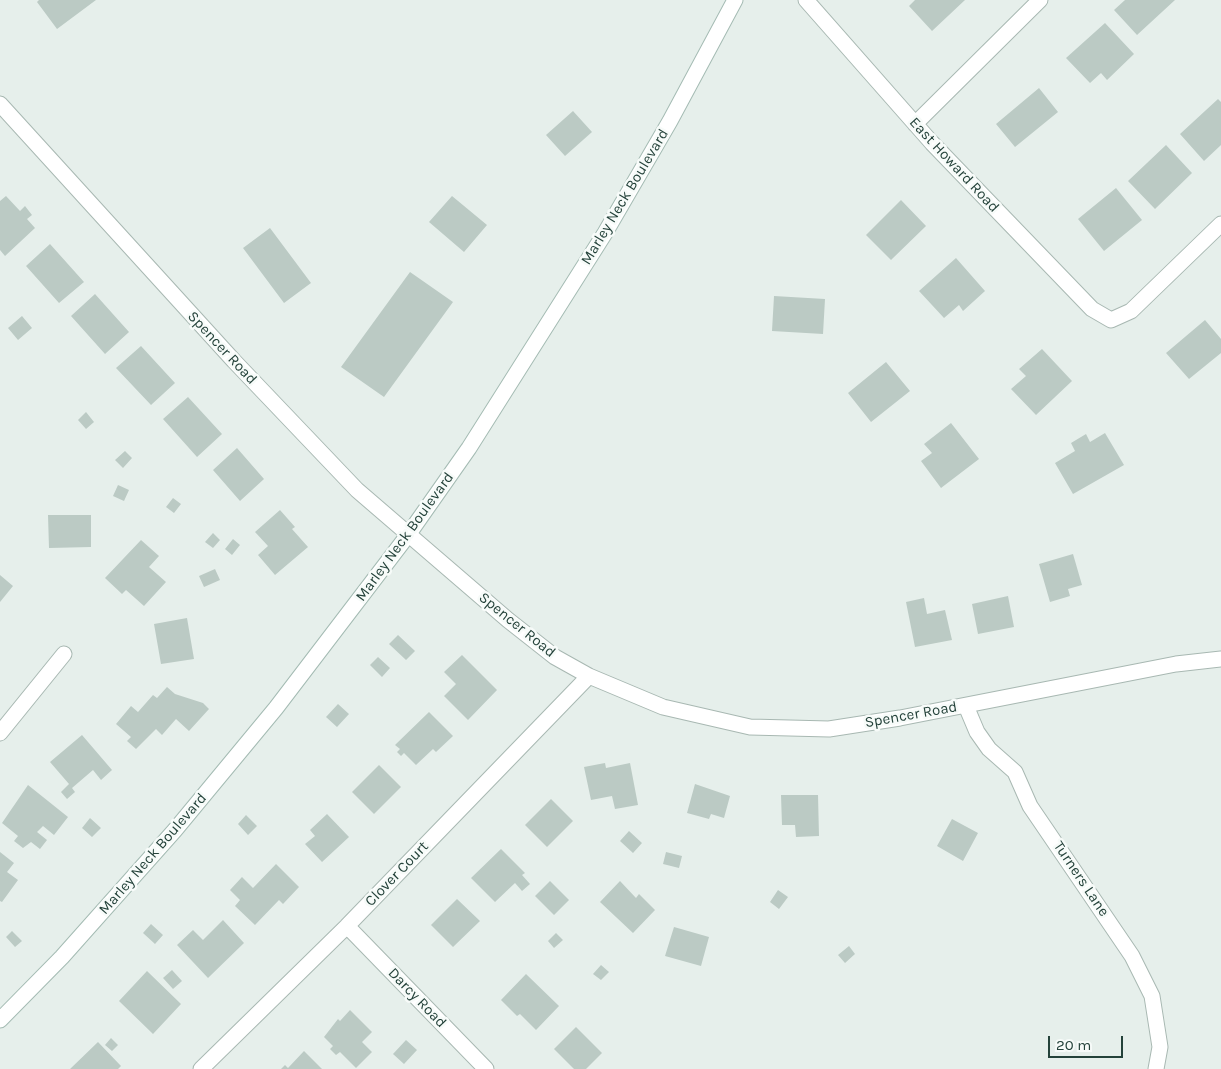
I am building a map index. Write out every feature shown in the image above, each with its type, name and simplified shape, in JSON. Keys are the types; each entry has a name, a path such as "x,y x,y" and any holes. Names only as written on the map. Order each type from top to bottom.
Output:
{"street":[{"name":"Marley Neck Boulevard","path":"0,1020 62,957 175,830 276,708 408,536 474,440 605,233 670,121 735,0"},
{"name":"East Howard Road","path":"806,0 915,124 1092,309 1111,320 1131,311 1221,224"},
{"path":"915,124 1040,0"},
{"name":"Spencer Road","path":"0,104 240,368 357,490 408,536 555,657 589,676 663,707 750,727 829,729 966,706 1176,664 1221,659"},
{"path":"0,733 64,654"},
{"name":"Clover Court","path":"201,1069 347,926 589,676"},
{"name":"Turners Lane","path":"966,706 977,732 989,749 1015,772 1030,806 1132,956 1152,996 1160,1047 1156,1069"},
{"name":"Darcy Road","path":"347,926 486,1069"}],"building":[{"path":"39,0 96,0 57,29 37,2"},
{"path":"915,0 965,0 932,31 909,6"},
{"path":"1125,0 1175,0 1137,35 1114,10"},
{"path":"1105,23 1134,54 1107,80 1101,73 1090,83 1066,58"},
{"path":"1039,88 1058,112 1015,147 996,124"},
{"path":"1218,99 1221,102 1221,145 1204,161 1180,134"},
{"path":"573,111 592,132 565,156 546,135"},
{"path":"1166,145 1192,173 1155,209 1128,181"},
{"path":"1116,188 1142,220 1104,251 1078,219"},
{"path":"6,196 20,211 25,206 32,215 27,219 35,228 5,256 0,250 0,201"},
{"path":"452,196 487,225 464,252 429,222"},
{"path":"901,200 926,226 891,260 866,235"},
{"path":"270,228 311,283 284,303 243,248"},
{"path":"50,244 84,282 59,303 26,266"},
{"path":"956,258 985,291 963,311 959,305 944,318 919,291"},
{"path":"410,272 453,302 384,397 341,367"},
{"path":"95,294 129,332 105,354 71,316"},
{"path":"774,296 825,299 823,334 772,331"},
{"path":"22,316 32,328 18,340 8,328"},
{"path":"1205,320 1221,339 1221,353 1189,379 1166,353"},
{"path":"141,346 175,383 151,405 116,368"},
{"path":"1042,349 1072,381 1036,415 1011,389 1026,376 1019,369"},
{"path":"886,362 910,391 871,422 848,393"},
{"path":"188,397 222,434 197,457 163,419"},
{"path":"86,412 94,422 86,429 78,420"},
{"path":"951,423 979,459 941,488 921,461 932,453 924,444"},
{"path":"1105,433 1124,465 1073,494 1055,463 1075,451 1071,443 1086,434 1090,442"},
{"path":"237,448 264,479 240,501 213,470"},
{"path":"125,451 132,458 123,468 115,460"},
{"path":"118,485 129,490 124,501 113,496"},
{"path":"173,498 181,504 174,513 166,507"},
{"path":"280,510 295,527 292,529 308,547 275,575 258,555 268,546 255,532"},
{"path":"48,515 91,515 91,547 49,548"},
{"path":"213,533 220,540 213,548 205,542"},
{"path":"233,539 240,545 232,555 225,549"},
{"path":"141,540 159,556 149,567 166,582 144,606 126,590 122,594 105,578"},
{"path":"1073,554 1082,585 1068,589 1070,596 1050,602 1039,564"},
{"path":"215,569 220,580 204,587 199,576"},
{"path":"0,575 13,586 0,602"},
{"path":"1008,596 1014,627 978,634 972,604"},
{"path":"924,598 927,614 945,610 952,640 915,647 906,602"},
{"path":"187,618 194,659 161,664 154,624"},
{"path":"398,635 415,651 406,660 389,644"},
{"path":"462,655 497,690 468,720 444,696 456,684 444,672"},
{"path":"378,657 390,668 382,677 370,665"},
{"path":"167,687 175,694 203,703 209,709 189,731 176,719 162,735 156,729 136,749 127,741 131,737 116,724 131,706 138,712 153,695 157,698"},
{"path":"338,704 349,714 337,727 326,717"},
{"path":"429,712 453,736 436,752 433,749 416,765 404,753 401,756 397,752 400,749 395,745"},
{"path":"82,735 112,770 101,780 93,770 72,788 75,792 67,799 61,792 69,784 50,762"},
{"path":"605,763 606,768 630,763 638,805 615,809 612,796 591,800 584,767"},
{"path":"379,765 401,787 374,814 352,792"},
{"path":"695,784 730,796 724,818 711,814 709,819 687,813"},
{"path":"28,785 68,817 54,835 43,826 37,832 47,840 40,849 31,842 23,848 14,841 18,836 2,823"},
{"path":"781,795 818,795 819,836 796,837 795,825 782,825"},
{"path":"551,799 573,821 547,847 525,825"},
{"path":"327,814 349,837 322,862 305,844 315,836 310,830"},
{"path":"246,815 257,826 248,835 238,824"},
{"path":"90,818 101,828 92,837 82,828"},
{"path":"952,819 978,833 963,861 937,846"},
{"path":"629,831 642,843 633,853 620,841"},
{"path":"501,849 525,873 522,875 530,884 522,891 515,883 495,902 471,878"},
{"path":"0,852 14,863 7,872 18,880 2,902 0,901"},
{"path":"666,852 682,856 679,868 663,864"},
{"path":"276,864 299,887 283,904 279,900 255,925 235,906 240,900 230,890 242,877 253,888"},
{"path":"550,881 569,900 554,915 535,896"},
{"path":"620,881 636,898 639,894 655,910 633,933 600,902"},
{"path":"778,890 788,897 779,909 770,902"},
{"path":"457,899 480,921 453,947 431,925"},
{"path":"223,920 244,943 208,978 177,945 193,930 203,940"},
{"path":"151,924 163,935 155,944 143,933"},
{"path":"674,927 709,937 701,966 665,956"},
{"path":"12,931 22,941 15,947 6,937"},
{"path":"556,933 563,940 554,948 548,941"},
{"path":"849,946 855,954 845,963 838,955"},
{"path":"601,965 609,972 601,980 593,974"},
{"path":"172,970 182,981 173,989 163,978"},
{"path":"147,971 181,1004 153,1034 119,1001"},
{"path":"526,974 559,1006 536,1030 520,1014 517,1016 501,1000"},
{"path":"350,1010 372,1032 362,1042 372,1052 356,1068 340,1052 336,1055 330,1049 333,1046 324,1037 338,1019 340,1021"},
{"path":"576,1027 602,1053 586,1069 574,1069 554,1049"},
{"path":"111,1038 118,1045 112,1051 105,1045"},
{"path":"406,1040 417,1050 404,1064 393,1054"},
{"path":"98,1042 121,1066 118,1069 70,1069"},
{"path":"304,1051 322,1069 281,1069 285,1065 288,1068"}]}
